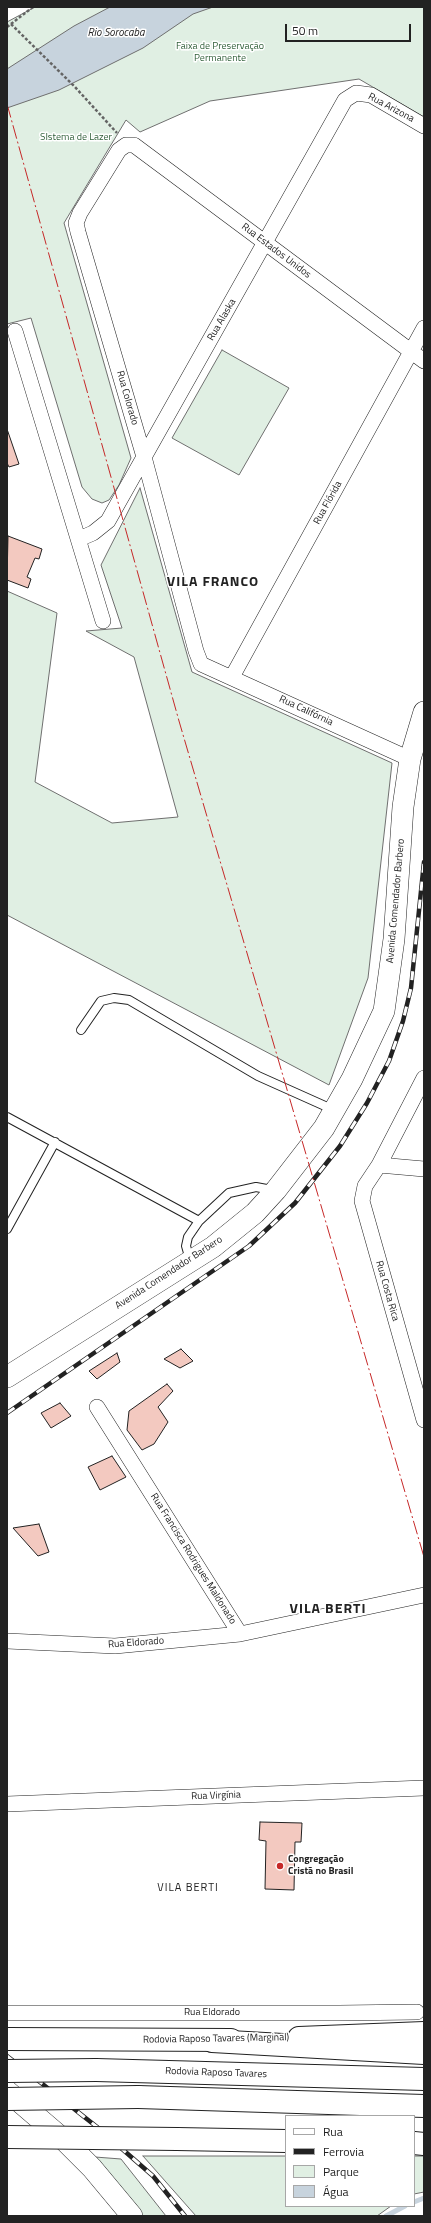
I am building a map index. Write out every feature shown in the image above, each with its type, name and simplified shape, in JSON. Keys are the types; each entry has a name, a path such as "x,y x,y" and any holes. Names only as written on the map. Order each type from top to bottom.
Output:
{"highway":[{"name":"Rodovia Raposo Tavares (Marginal)","path":"7,2039 212,2041 424,2033"},
{"path":"212,2041 424,2053"},
{"name":"Rodovia Raposo Tavares","path":"7,2071 96,2070 424,2079"},
{"path":"7,2099 138,2097 424,2106"},
{"path":"7,2137 285,2141"}],"main road":[{"name":"Avenida Comendador Barbero","path":"7,1377 213,1247 255,1213 276,1190 324,1128 352,1079 384,1012 394,939 403,807 410,759 424,712"},
{"path":"7,2091 63,2139 92,2168 132,2216"}],"street":[{"name":"Rua Arizona","path":"356,93 371,95 424,126"},
{"name":"Rua Alaska","path":"79,539 93,533 108,521 266,243 345,100 356,93"},
{"name":"Rua Estados Unidos","path":"126,145 134,145 424,361"},
{"name":"Rua Colorado","path":"126,145 119,150 80,213 76,223 144,457 196,651 201,664"},
{"name":"Rua Flórida","path":"232,678 424,328"},
{"path":"15,331 103,621"},
{"name":"Rua Califórnia","path":"201,664 410,759"},
{"name":"Rua Costa Rica","path":"424,1078 379,1165 365,1186 362,1201 424,1420"},
{"path":"379,1165 424,1169"},
{"name":"Rua Francisca Rodrigues Maldonado","path":"97,1407 240,1634 424,1595"},
{"name":"Rua Eldorado","path":"7,1641 115,1646 240,1634"},
{"name":"Rua Virgínia","path":"7,1804 424,1788"},
{"name":"Rua Eldorado","path":"7,2013 339,2014 417,2012"}],"lane":[{"path":"80,1030 101,1001 114,998 129,1000 258,1076 334,1110"},
{"path":"7,1117 199,1221"},
{"path":"7,1229 55,1142"},
{"path":"190,1261 186,1246 188,1237 199,1221 229,1193 256,1188 276,1190"}],"path":[{"path":"7,27 33,7"},
{"path":"11,24 75,87 126,145"}],"green space":[{"path":"35,7 424,7 424,117 359,79 210,101 140,132 126,120 64,223 131,458 119,485 109,500 102,503 92,499 82,487 31,318 7,324 7,22"},
{"path":"222,350 289,388 239,475 172,438"},
{"path":"140,488 192,672 392,763 368,978 329,1085 7,915 7,591 57,613 35,782 112,823 178,817 134,657 86,631 122,628 101,565"},
{"path":"143,2156 285,2156 285,2207 390,2207 377,2216 196,2216"},
{"path":"415,2156 424,2156 424,2192 415,2194"},
{"path":"95,2157 121,2159 166,2216 141,2216"}],"water":[{"name":"Rio Sorocaba","path":"110,7 213,7 193,14 143,48 59,90 7,108 7,69 74,26"}],"building":[{"path":"7,429 19,464 9,467 7,463"},
{"path":"8,536 42,549 39,559 35,558 27,577 31,579 28,588 7,580"},
{"path":"181,1349 193,1361 180,1368 164,1359"},
{"path":"117,1353 120,1362 97,1379 89,1371"},
{"path":"167,1384 173,1391 158,1407 168,1422 154,1444 142,1450 127,1430 129,1411"},
{"path":"60,1403 71,1416 51,1428 41,1413"},
{"path":"112,1456 126,1477 100,1490 88,1467"},
{"path":"39,1524 49,1552 38,1556 13,1528"},
{"name":"Congregação Cristã no Brasil","path":"260,1822 302,1823 301,1842 295,1842 294,1890 265,1889 266,1841 259,1840"}],"waterway":[{"path":"415,2202 424,2198"},
{"path":"386,2216 403,2207"}],"railway":[{"path":"7,1413 249,1246 295,1203 340,1146 367,1103 389,1061 403,1021 411,988 424,862"},
{"path":"7,2056 97,2127 153,2176 185,2216"}],"power":[{"path":"7,104 179,721 424,1557"}],"place":[{"name":"Congregação Cristã no Brasil","path":"280,1866"}],"district":[{"name":"VILA FRANCO","path":"213,583"},
{"name":"VILA BERTI","path":"328,1610"},
{"name":"VILA BERTI","path":"188,1888"}],"park label":[{"name":"Faixa de Preservação Permanente","path":"220,52"},
{"name":"SIstema de Lazer","path":"76,138"}]}
